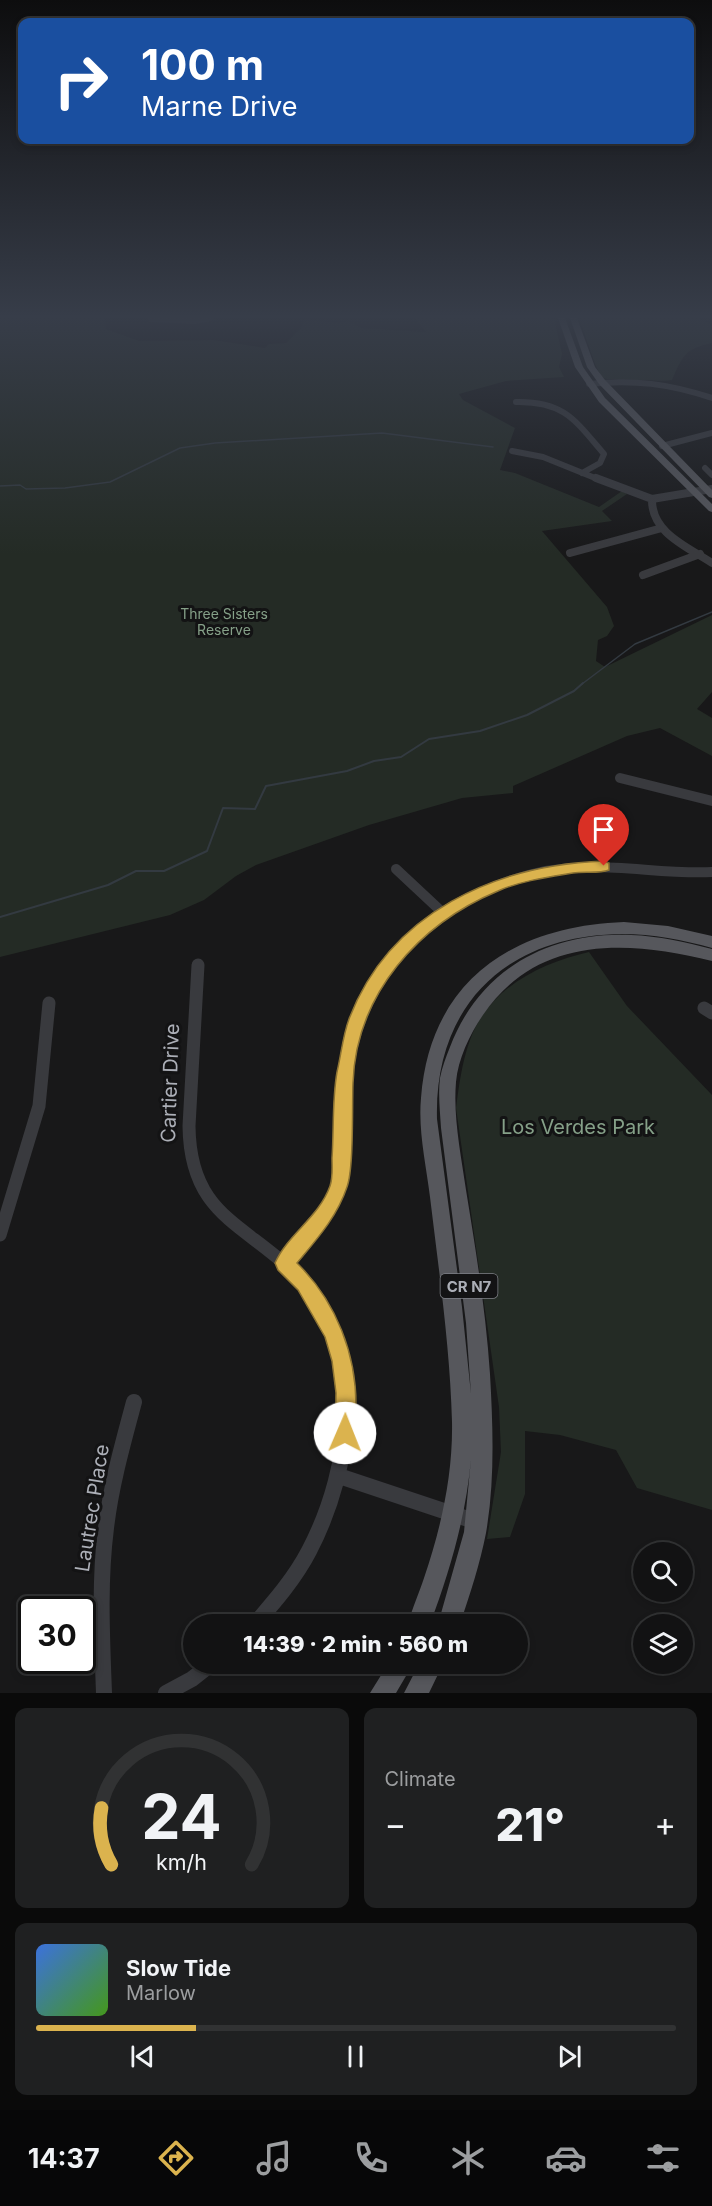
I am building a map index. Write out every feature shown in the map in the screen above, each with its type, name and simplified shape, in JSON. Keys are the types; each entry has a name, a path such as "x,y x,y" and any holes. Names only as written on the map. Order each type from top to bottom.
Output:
{"main road":[{"path":"601,397 693,493 712,509"},
{"path":"616,397 710,492"},
{"name":"CR N7","path":"423,1614 429,1600 459,1484 462,1426 429,1097 440,1041 463,999 473,986 498,963 525,947 560,934 596,928 633,927 677,932 712,942"},
{"name":"CR N7","path":"452,1614 465,1575 477,1522 483,1438 482,1392 449,1128 447,1094 450,1070 467,1021 482,999 500,981 541,956 590,942 628,939 663,942 712,955"},
{"path":"456,1052 450,1049 448,1043 463,1008 463,999"},
{"path":"382,1693 394,1674"},
{"path":"416,1693 425,1674"}],"street":[{"path":"516,402 544,401 563,408 604,454 600,463 582,473"},
{"path":"662,446 712,433"},
{"path":"512,451 543,457 652,499 710,492"},
{"path":"705,468 712,475"},
{"path":"652,499 651,515 662,528 712,563"},
{"path":"570,553 625,540 662,528"},
{"path":"644,575 700,554"},
{"path":"620,778 712,801"},
{"path":"285,1263 326,1215 340,1185 345,1075 357,1020 384,969 398,951 442,912 494,886 574,867 636,867 712,873"},
{"path":"396,869 442,912"},
{"name":"Cartier Drive","path":"198,965 188,1142 190,1159 197,1180 211,1203 285,1263 304,1283 322,1309 334,1333 342,1361 346,1393 345,1433 339,1476 320,1526 302,1561 284,1589 263,1614"},
{"path":"0,1235 39,1106 48,1003"},
{"name":"Lautrec Place","path":"104,1693 101,1597 104,1545 119,1458 134,1402"},
{"path":"339,1476 477,1522"},
{"path":"166,1693 198,1674"}],"green space":[{"name":"Three Sisters Reserve","path":"0,397 461,397 515,428 500,470 515,473 599,507 622,491 627,494 602,511 612,521 542,531 607,607 614,626 607,636 598,640 596,661 605,667 712,615 712,692 697,709 712,718 712,756 660,728 627,736 513,786 513,793 462,798 369,825 256,865 236,876 204,900 170,915 0,957"},
{"name":"Los Verdes Park","path":"589,952 627,1006 712,1095 712,1510 637,1488 616,1450 560,1435 525,1431 525,1494 510,1537 487,1539 501,1452 499,1407 456,1108 460,1082 470,1040 489,1006 518,981 535,971 552,963"}],"waterway":[{"path":"0,486 20,485 26,489 65,488 110,482 180,448 215,443 382,433 493,447"},
{"path":"582,684 635,644 712,612"},
{"path":"0,917 108,885 136,871 164,871 207,851 223,808 255,809 266,786 347,771 374,761 401,757 429,739 480,731 527,715 574,691 583,683"}],"route":[{"path":"345,1433 346,1393 342,1361 334,1333 322,1309 304,1283 285,1263 326,1215 340,1185 345,1075 357,1020 377,980 398,951 420,929 442,912 473,895 516,879 574,867 604,866"}]}
